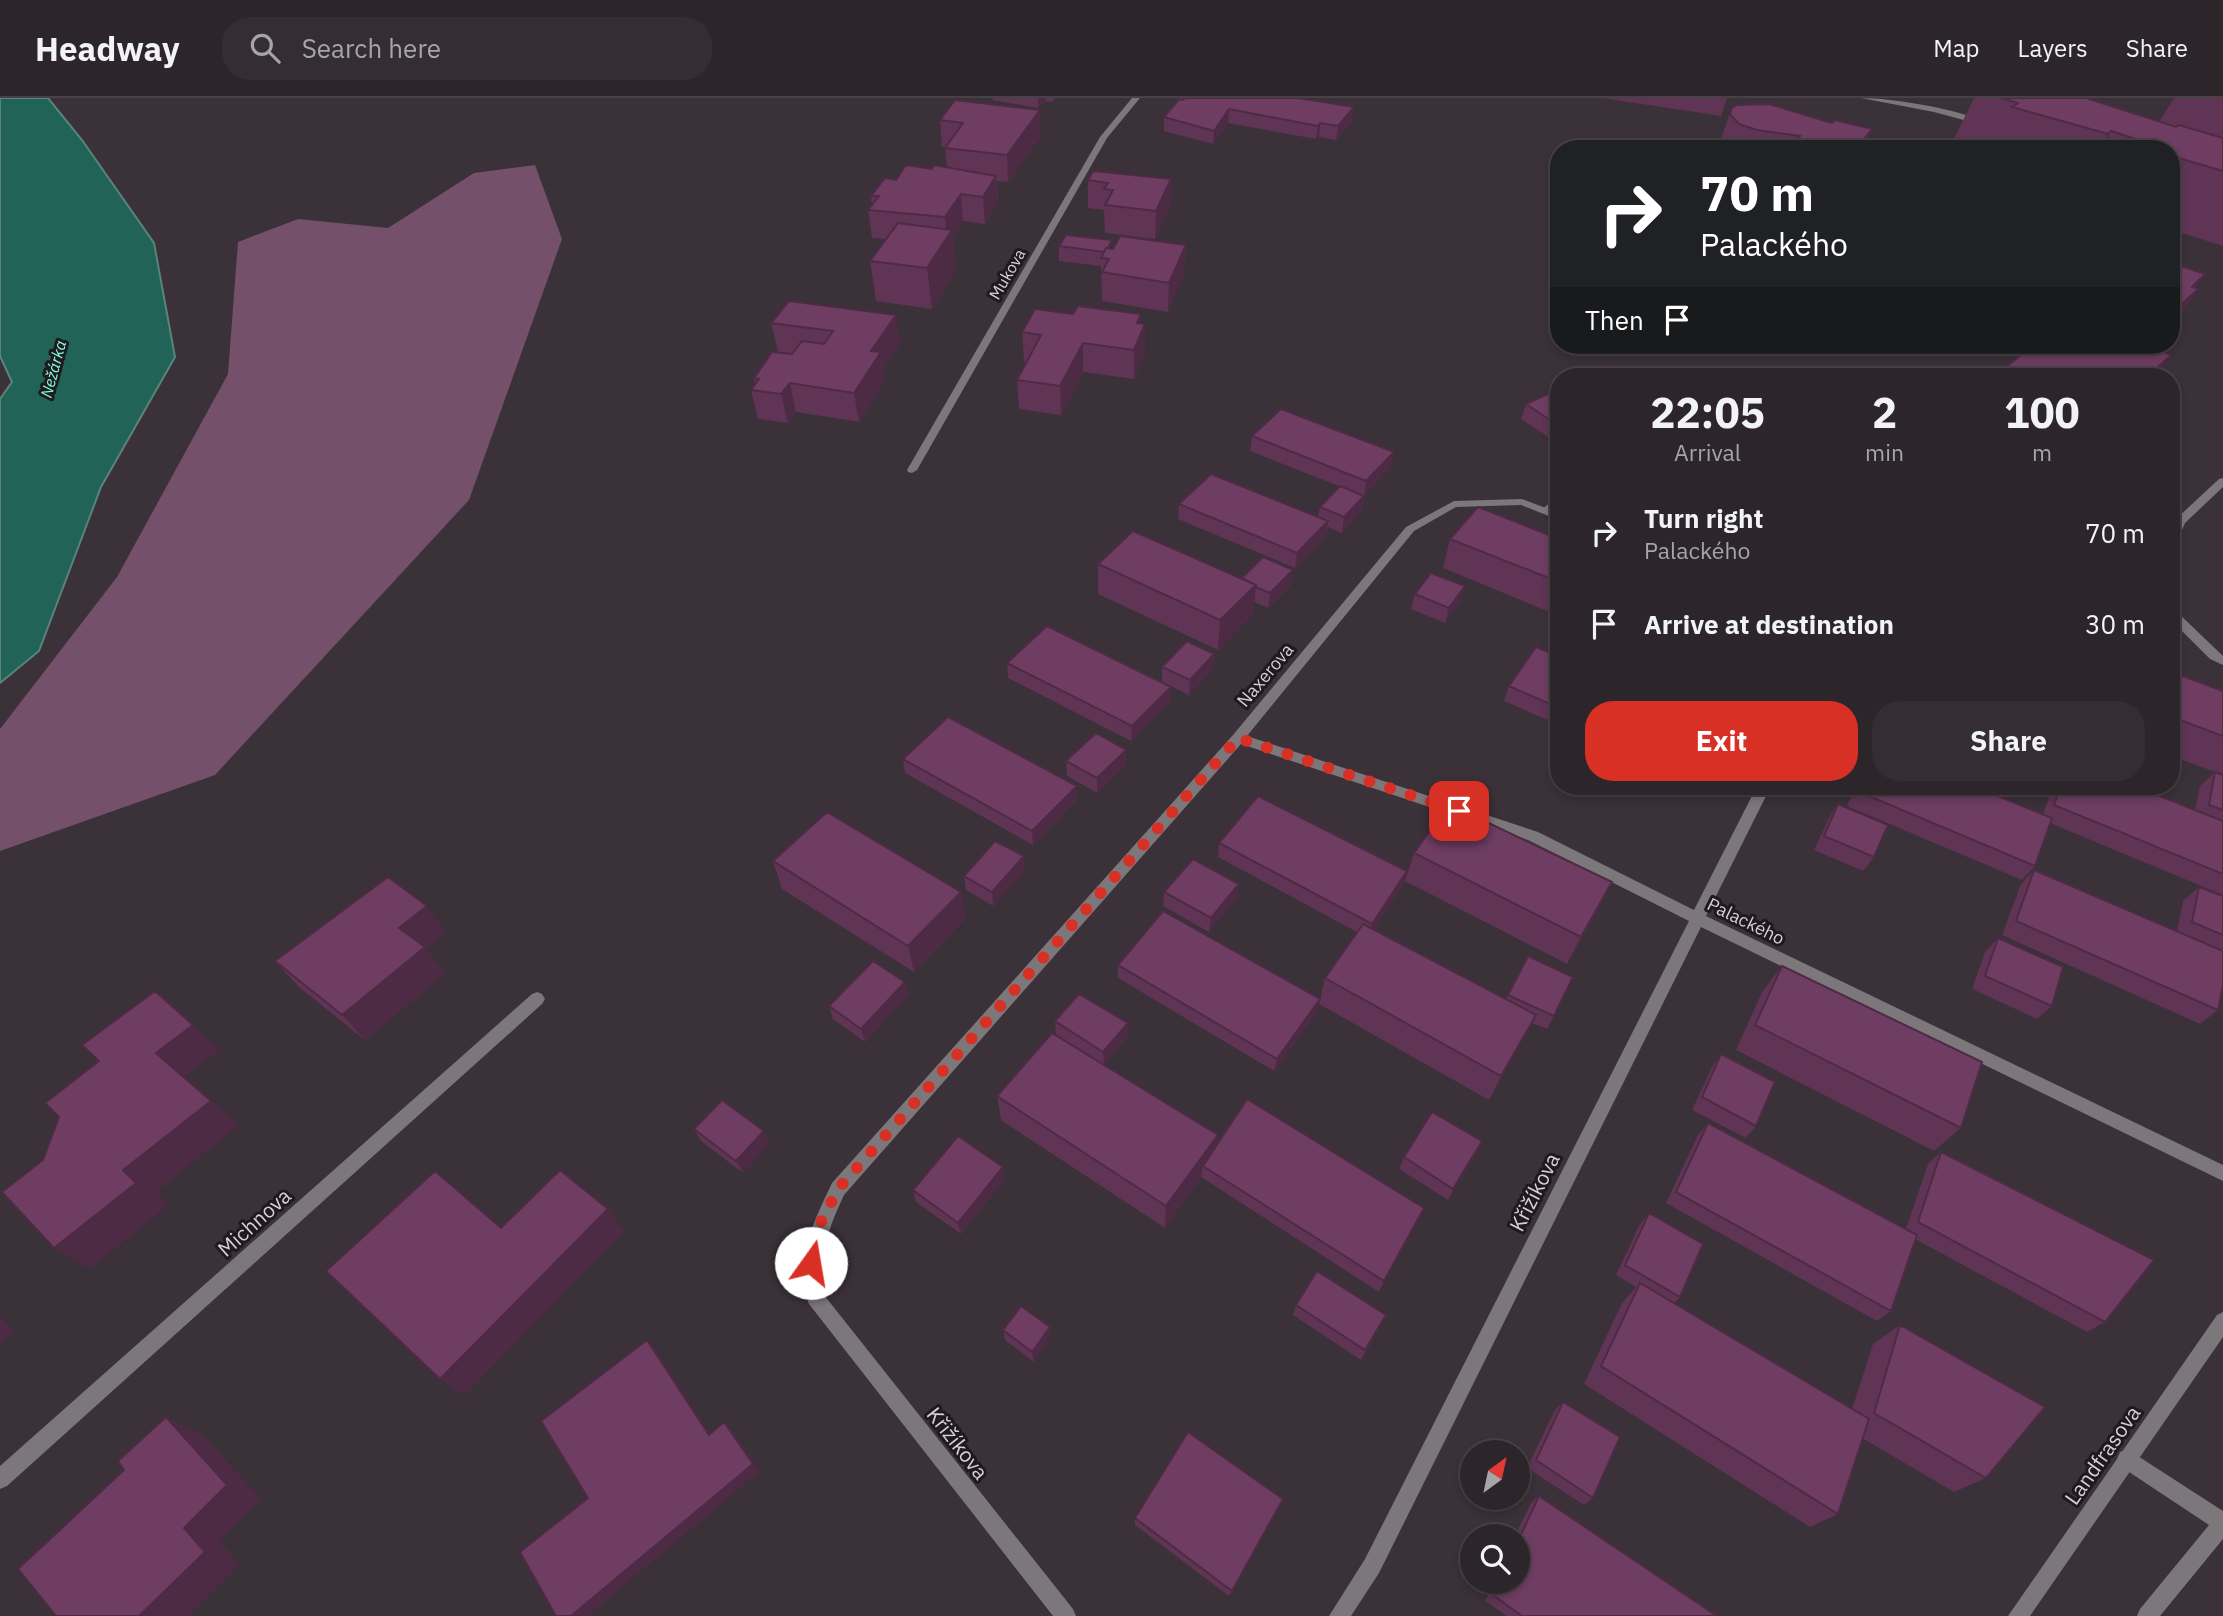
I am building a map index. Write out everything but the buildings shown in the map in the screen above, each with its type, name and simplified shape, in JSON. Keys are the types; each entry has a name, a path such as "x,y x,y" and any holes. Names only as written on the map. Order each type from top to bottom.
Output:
{"street":[{"name":"Mukova","path":"912,470 1104,137 1136,98"},
{"path":"1865,98 1935,110 1998,127"},
{"path":"2180,521 2223,481"},
{"name":"Naxerova","path":"815,1298 811,1263 818,1228 838,1189 1238,738 1410,529 1454,504 1522,502 1550,513"},
{"path":"2180,622 2214,656 2223,661"},
{"name":"Palackého","path":"1238,738 1533,836 1696,918 2223,1173"},
{"name":"Křižíkova","path":"1339,1616 1372,1566 1759,795"},
{"name":"Michnova","path":"0,1479 537,999"},
{"name":"Křižíkova","path":"815,1298 1066,1616"},
{"name":"Landfrasova","path":"2018,1616 2223,1321"},
{"path":"2127,1459 2223,1523 2147,1616"}],"shaded area":[{"path":"535,165 562,239 469,500 215,775 0,851 0,729 117,577 228,374 238,242 298,219 388,228 474,173"}],"water":[{"name":"Nežárka","path":"0,98 48,98 82,140 154,243 175,357 101,487 39,651 0,683 0,399 12,382 0,356"}],"route":[{"path":"811,1263 818,1228 838,1189 1238,738 1459,811"}]}
